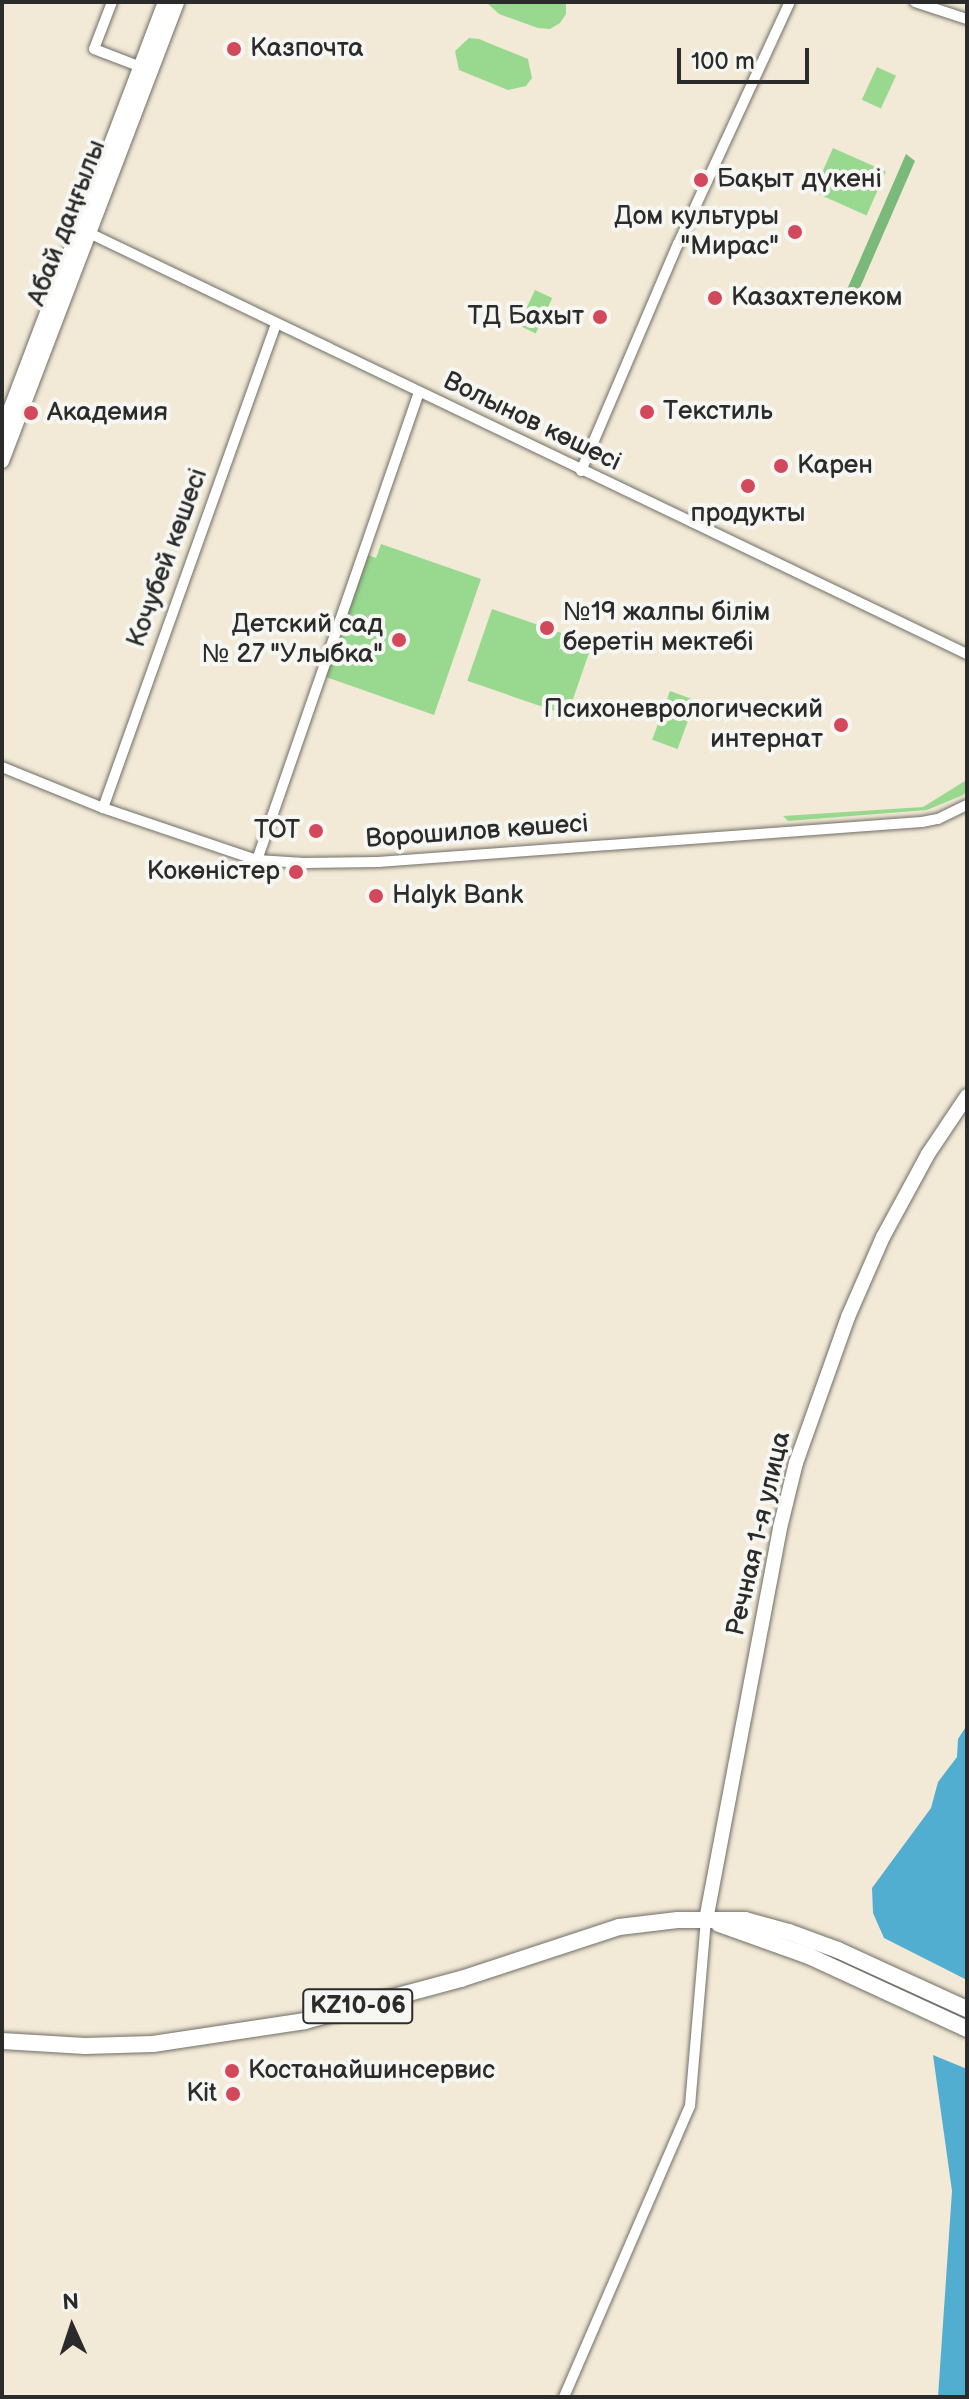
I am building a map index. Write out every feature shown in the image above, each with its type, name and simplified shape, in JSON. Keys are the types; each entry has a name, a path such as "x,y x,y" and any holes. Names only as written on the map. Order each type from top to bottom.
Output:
{"highway":[{"name":"KZ10-06","path":"2,2041 85,2046 153,2044 290,2023 461,1979 619,1927 706,1920 745,1920 789,1932 967,2009"},
{"name":"KZ10-06","path":"706,1920 809,1956 967,2029"}],"main road":[{"name":"Абай даңғылы","path":"2,461 165,2"},
{"name":"Абай даңғылы","path":"2,431 177,2"},
{"name":"Речная 1-я улица","path":"706,1920 780,1528 796,1463 848,1317 883,1237 928,1154 967,1096"}],"street":[{"path":"112,2 94,49 141,67"},
{"path":"581,471 678,244 790,2"},
{"path":"915,2 967,19"},
{"name":"Волынов көшесі","path":"84,230 967,654"},
{"name":"Кочубей көшесі","path":"103,808 276,324"},
{"path":"257,860 419,392"},
{"name":"Ворошилов көшесі","path":"2,767 103,808 257,860 378,862 922,822 938,819 967,805"},
{"path":"564,2397 690,2106 706,1920"}],"green space":[{"path":"486,2 566,2 566,14 560,23 550,29 538,28 499,14"},
{"path":"469,38 479,39 528,59 532,78 526,86 508,90 459,70 455,51"},
{"path":"877,67 896,76 881,109 862,100"},
{"path":"833,148 886,172 866,215 813,192"},
{"path":"906,154 915,161 852,306 845,306 842,301"},
{"path":"535,290 552,298 536,333 519,325"},
{"path":"381,544 481,579 434,715 326,677 368,555 376,558"},
{"path":"492,609 592,644 567,715 467,681"},
{"path":"670,691 695,700 678,749 652,740"},
{"path":"965,781 967,791 963,795 927,810 788,821 783,816 923,807"}],"water":[{"path":"967,1725 967,1980 884,1938 873,1913 872,1888 931,1808 938,1782 957,1757 958,1739"},
{"path":"933,2055 967,2069 967,2397 938,2397 952,2191"}],"place":[{"name":"Казпочта","path":"234,49"},
{"name":"Бақыт дүкені","path":"701,180"},
{"name":"Дом культуры \"Мирас\"","path":"795,232"},
{"name":"Казахтелеком","path":"715,298"},
{"name":"ТД Бахыт","path":"600,317"},
{"name":"Текстиль","path":"647,412"},
{"name":"Академия","path":"31,413"},
{"name":"Карен","path":"781,466"},
{"name":"продукты","path":"748,486"},
{"name":"№19 жалпы білім беретін мектебі","path":"547,628"},
{"name":"Детский сад № 27 \"Улыбка\"","path":"399,640"},
{"name":"Психоневрологический интернат","path":"841,725"},
{"name":"ТОТ","path":"316,831"},
{"name":"Кокөністер","path":"296,872"},
{"name":"Halyk Bank","path":"376,896"},
{"name":"Костанайшинсервис","path":"232,2071"},
{"name":"Kit","path":"233,2094"}]}
